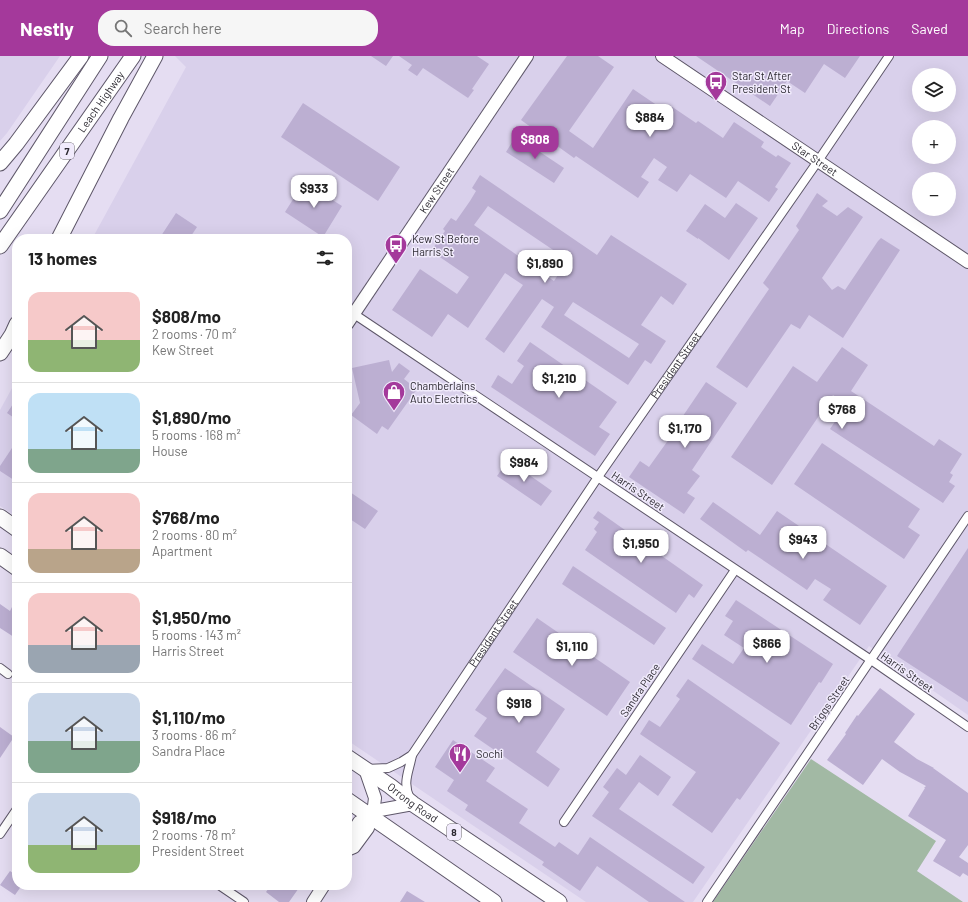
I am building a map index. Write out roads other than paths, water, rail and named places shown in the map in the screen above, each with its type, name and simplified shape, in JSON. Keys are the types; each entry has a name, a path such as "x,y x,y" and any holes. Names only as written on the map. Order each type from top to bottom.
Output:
{"highway":[{"path":"0,163 16,144 81,56"},
{"name":"7","path":"0,211 100,56"},
{"name":"Leach Highway","path":"0,246 133,56"},
{"path":"62,234 121,118 155,56"},
{"path":"0,353 12,335"},
{"path":"0,517 12,525"},
{"path":"0,556 12,564"},
{"name":"Orrong Road","path":"352,760 390,786 413,804 559,902"},
{"path":"352,804 494,902"}],"street":[{"name":"Kew Street","path":"352,316 527,56"},
{"name":"Star Street","path":"662,56 968,262"},
{"name":"President Street","path":"413,804 408,794 406,784 412,756 598,477 818,161 889,56"},
{"name":"Harris Street","path":"352,320 598,477 871,660 968,728"},
{"name":"Briggs Street","path":"707,902 968,516"},
{"name":"Sandra Place","path":"564,822 735,570"},
{"path":"0,668 8,674"},
{"name":"President Street","path":"365,769 388,768 412,756"},
{"path":"352,848 368,828 374,806 375,798 365,769"},
{"path":"352,833 359,822 380,810 413,804"},
{"path":"0,834 12,816"},
{"path":"226,890 244,902"},
{"path":"313,902 321,890"}],"place":[{"name":"Star St After President St","path":"716,102"},
{"name":"Kew St Before Harris St","path":"396,264"},
{"name":"Chamberlains Auto Electrics","path":"394,412"},
{"name":"Sochi","path":"460,774"}]}
